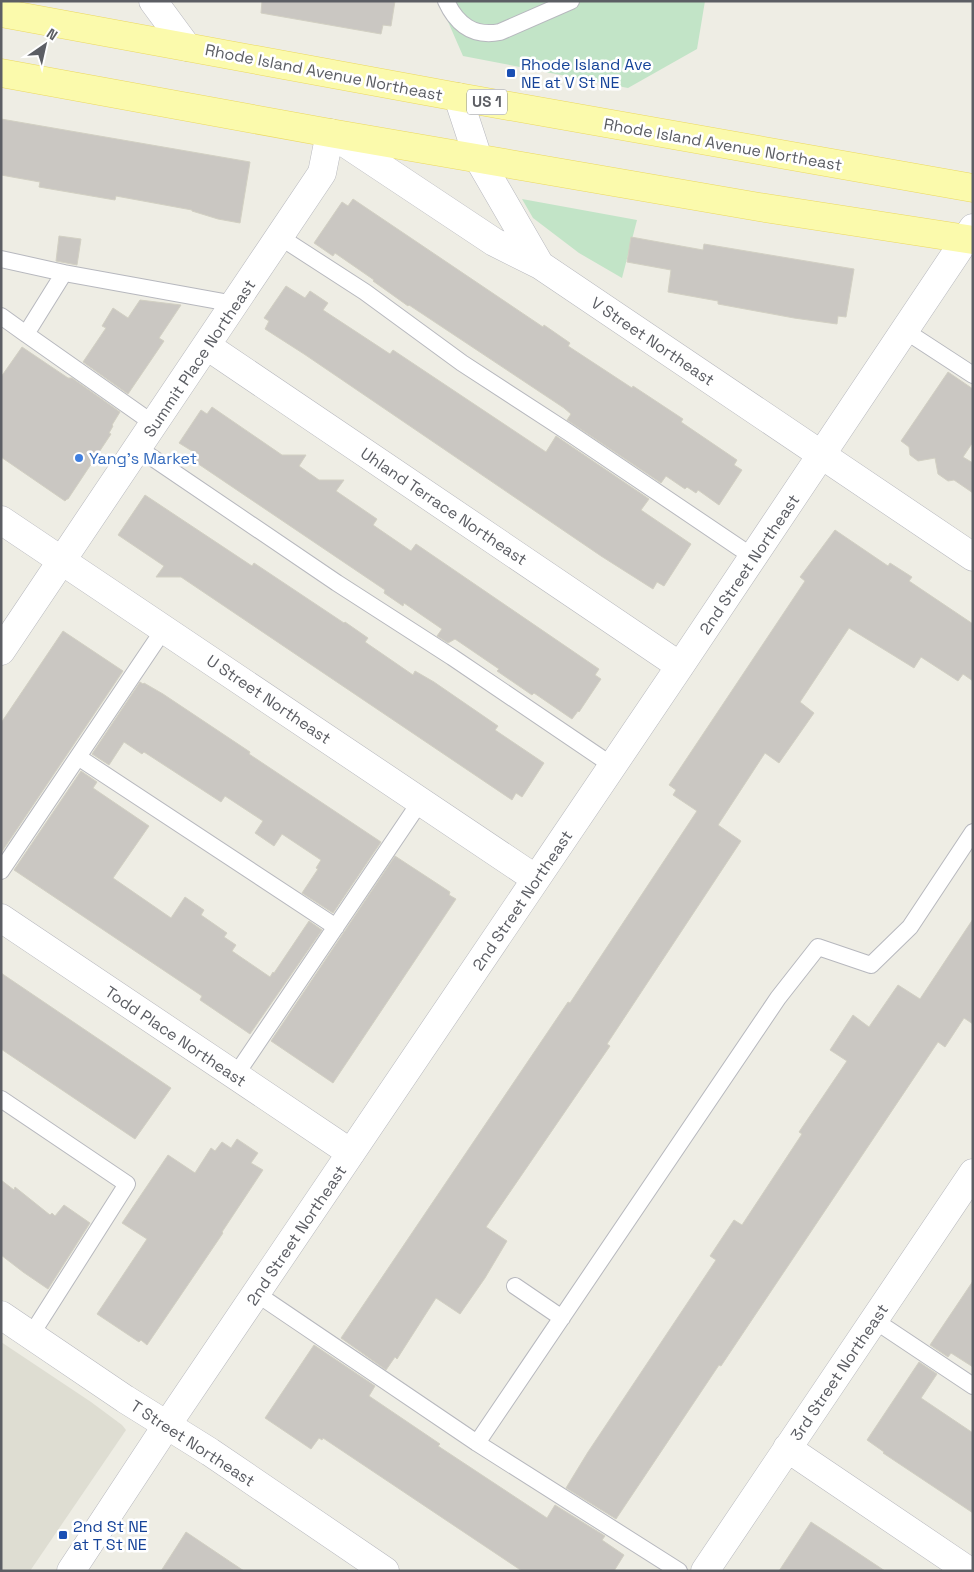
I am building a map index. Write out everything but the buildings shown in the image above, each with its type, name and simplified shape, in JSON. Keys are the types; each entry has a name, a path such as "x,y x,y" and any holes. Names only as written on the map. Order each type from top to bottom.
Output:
{"main road":[{"name":"Rhode Island Avenue Northeast","path":"1,12 458,97 973,188"},
{"path":"1,73 759,207 970,236"}],"street":[{"path":"153,1 187,46"},
{"path":"458,97 478,158 540,265"},
{"name":"Summit Place Northeast","path":"1,651 322,172 330,132"},
{"name":"V Street Northeast","path":"330,132 494,242 540,265 973,557"},
{"name":"2nd Street Northeast","path":"71,1571 167,1425 613,766 904,330 970,236"},
{"name":"Uhland Terrace Northeast","path":"207,346 680,666"},
{"name":"U Street Northeast","path":"1,520 536,879"},
{"name":"Todd Place Northeast","path":"1,918 351,1153"},
{"name":"3rd Street Northeast","path":"705,1571 973,1173"},
{"name":"T Street Northeast","path":"1,1315 125,1399 210,1452 385,1571"},
{"path":"787,1448 970,1571"}],"lane":[{"path":"446,1 458,20 468,28 489,34 500,32 571,1"},
{"path":"280,237 365,292 462,363 753,557"},
{"path":"1,259 64,273 235,304"},
{"path":"26,334 64,273"},
{"path":"1,316 154,424"},
{"path":"904,330 973,375"},
{"path":"138,448 613,766"},
{"path":"1,871 164,629"},
{"path":"78,757 336,926"},
{"path":"235,1076 420,802"},
{"path":"477,1443 778,998 818,948 871,965 910,927 973,832"},
{"path":"1,1098 128,1184 31,1335"},
{"path":"515,1286 562,1318"},
{"path":"257,1294 477,1443 679,1571"},
{"path":"874,1320 973,1386"}],"shaded area":[{"path":"1,1342 91,1402 126,1430 30,1571 1,1571"}],"green space":[{"path":"439,1 705,1 697,49 628,88 463,56"},
{"path":"522,199 637,220 622,278 579,253 533,218"}],"place":[{"name":"Rhode Island Ave NE at V St NE","path":"511,73"},
{"name":"Yang's Market","path":"79,458"},
{"name":"2nd St NE at T St NE","path":"63,1535"}]}
